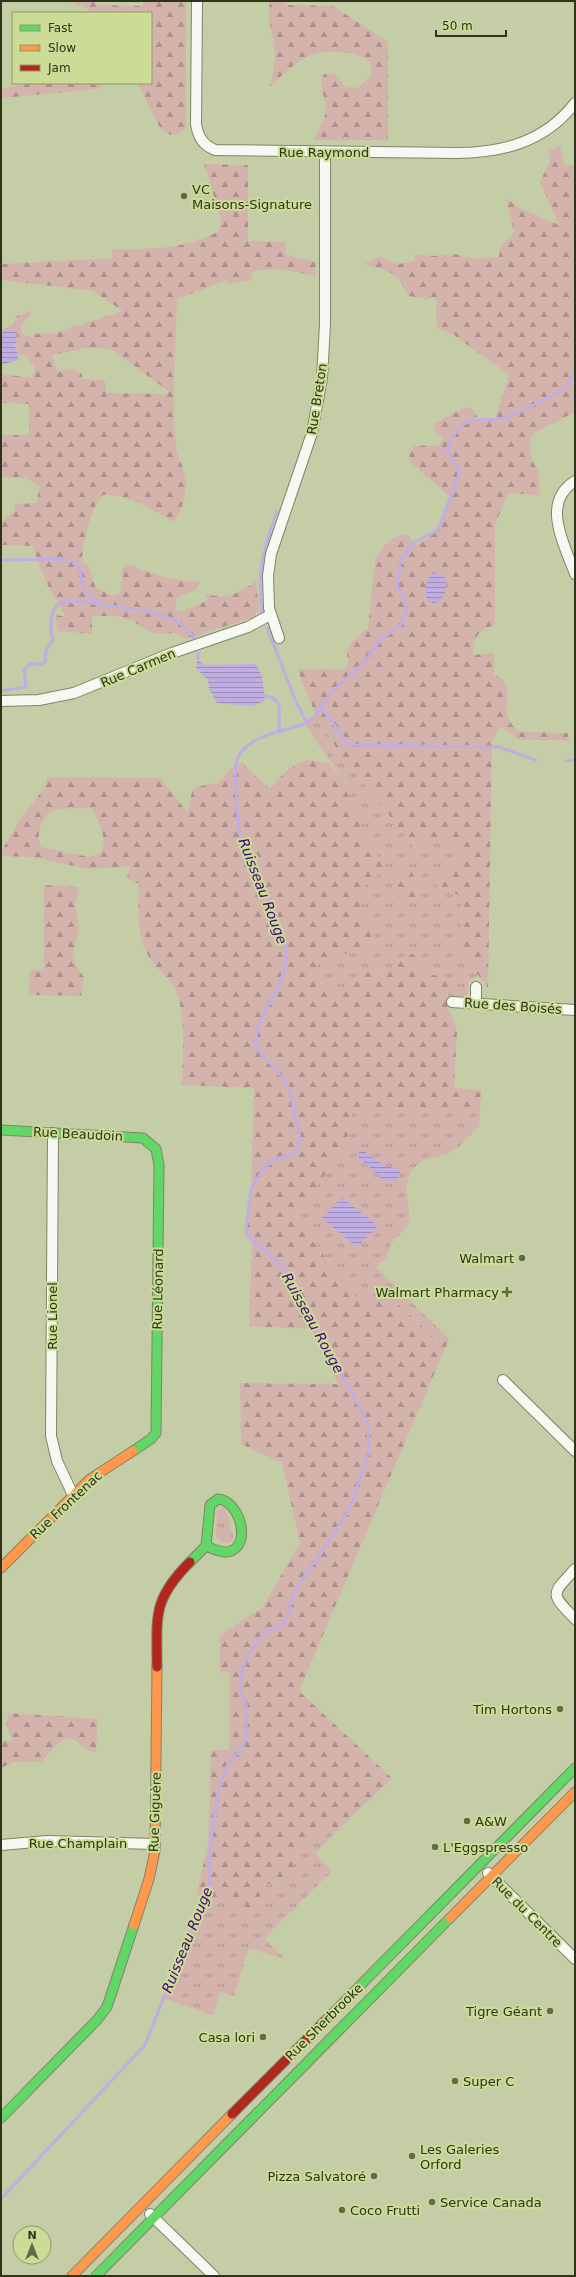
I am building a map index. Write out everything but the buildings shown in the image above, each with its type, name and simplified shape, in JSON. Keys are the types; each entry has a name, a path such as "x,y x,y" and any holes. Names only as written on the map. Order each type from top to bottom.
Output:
{"street":[{"name":"Rue Raymond","path":"198,1 197,131 204,143 209,148 222,152 494,152 523,144 536,137 561,119 575,103"},
{"name":"Rue Breton","path":"279,638 270,615 268,576 271,554 312,433 322,378 325,324 325,152"},
{"path":"575,481 561,495 556,511 557,523 575,574"},
{"name":"Rue Carmen","path":"1,701 40,700 74,693 178,650 248,627 270,615"},
{"path":"476,986 476,1004"},
{"name":"Rue des Boisés","path":"452,1002 575,1010"},
{"name":"Rue Beaudoin","path":"1,1130 137,1137 153,1145"},
{"name":"Rue Lionel","path":"53,1133 51,1436 57,1461 73,1495"},
{"name":"Rue Léonard","path":"153,1145 158,1153 159,1165 156,1433"},
{"path":"503,1380 575,1451"},
{"name":"Rue Frontenac","path":"1,1568 73,1495 100,1472 151,1439 156,1433"},
{"path":"226,1498 232,1503 236,1511 241,1529 238,1548 229,1552 206,1546 210,1507 215,1500 226,1498"},
{"name":"Rue Giguère","path":"1,2118 97,2021 107,2007 149,1879 155,1844 157,1626 159,1606 170,1583 206,1546"},
{"path":"575,1569 558,1588 556,1595 558,1602 575,1620"},
{"name":"Rue Sherbrooke","path":"72,2276 575,1768"},
{"name":"Rue Sherbrooke","path":"96,2276 575,1792"},
{"name":"Rue Champlain","path":"1,1844 47,1841 155,1844"},
{"name":"Rue du Centre","path":"480,1864 575,1959"},
{"path":"142,2206 214,2276"}],"green space":[{"path":"68,1 93,1 99,5 143,6 143,1 186,1 186,128 181,132 172,135 166,133 160,128 138,84 152,84 152,12 88,12 88,9"},
{"path":"270,1 285,1 285,5 333,6 388,42 388,140 314,140 326,112 326,104 321,83 324,74 333,73 346,87 358,88 371,76 371,63 365,58 352,54 326,52 316,54 297,63 270,87 275,55 269,18"},
{"path":"24,84 103,84 98,89 1,98 1,89"},
{"path":"560,146 565,165 575,165 575,412 534,433 530,438 533,462 538,469 540,495 508,493 495,525 495,625 485,629 475,639 473,655 494,653 494,674 502,680 506,686 508,693 506,708 508,716 512,724 520,732 568,733 569,741 518,739 500,726 492,742 488,988 461,954 458,944 463,910 458,895 436,885 462,855 459,847 442,839 431,838 420,843 415,848 339,752 316,715 297,669 346,669 349,661 347,651 349,647 355,639 368,628 375,561 380,551 392,539 402,535 408,535 416,545 430,536 439,526 450,497 410,462 409,455 414,446 438,445 444,440 434,429 435,423 465,407 474,410 479,421 495,420 509,375 454,335 437,328 436,297 427,299 409,296 401,282 394,275 379,268 363,264 382,256 390,262 398,264 415,260 415,254 433,256 455,254 475,259 499,257 500,247 514,232 506,198 520,208 559,225 540,182 550,161 548,150"},
{"path":"204,164 248,165 248,241 285,242 286,255 316,262 315,276 275,269 258,271 250,273 253,280 229,284 227,280 177,299 174,409 176,445 186,477 186,489 182,507 173,522 140,503 112,495 103,495 95,507 92,516 86,536 82,561 88,565 96,588 114,596 120,593 123,568 130,565 173,579 200,581 197,589 177,598 175,609 181,612 208,600 205,593 226,596 244,589 256,581 259,610 253,617 187,639 174,633 160,634 150,632 133,621 115,616 92,616 92,634 57,631 56,615 66,617 48,586 32,546 1,545 1,522 14,511 15,504 37,503 39,486 25,478 1,477 1,435 29,435 29,404 1,403 1,374 32,378 35,369 27,356 18,354 13,329 1,332 1,330 12,325 17,316 32,311 23,323 21,330 22,334 33,337 33,334 54,333 123,311 93,291 1,280 1,264 112,258 112,249 140,249 178,245 204,238 218,232 221,219","holes":["86,348 104,348 113,350 168,391 168,394 106,393 106,383 103,380 82,379 82,374 70,368 57,372 52,355"]},
{"path":"316,715 339,752 414,847 431,838 442,838 459,847 462,855 436,885 458,895 463,910 461,954 478,975 469,981 468,993 466,996 448,996 448,984 439,976 417,972 400,960 396,972 379,969 339,996 328,994 320,981 309,975 322,962 377,941 366,922 360,899 364,886 381,872 362,832 345,782 305,724"},
{"path":"309,760 329,763 345,782 362,832 384,865 379,874 361,891 360,898 360,905 366,921 378,941 364,949 334,957 320,963 309,975 320,981 328,994 336,995 344,993 356,976 364,971 386,970 395,972 400,960 411,954 418,956 417,972 439,976 448,984 447,1008 453,1018 457,1032 454,1088 481,1090 480,1111 352,1107 346,1147 294,1216 358,1300 388,1295 439,1342 449,1339 299,1691 392,1778 339,1829 327,1829 310,1836 301,1850 290,1879 270,1883 263,1887 260,1891 258,1905 248,1908 236,1903 196,1896 208,1844 211,1750 229,1750 230,1673 220,1672 220,1635 262,1608 300,1543 282,1463 241,1444 240,1383 338,1384 311,1329 249,1326 252,1240 247,1235 246,1229 251,1189 254,1088 182,1085 182,1014 174,987 147,954 139,925 139,884 127,878 130,866 88,869 32,857 1,856 1,852 19,821 45,787 47,777 157,778 162,780 187,812 192,792 195,787 218,783 231,768 242,763 270,789 282,775 303,761","holes":["90,808 94,811 104,838 102,850 97,855 89,857 41,847 39,841 39,830 46,816 50,812 55,809"]},
{"path":"406,870 412,872 419,891 417,899 409,901 398,895 393,884 396,875"},
{"path":"44,885 79,887 75,904 79,930 73,953 76,966 84,977 81,996 29,995 30,970 44,970"},
{"path":"352,1107 480,1111 479,1126 458,1148 447,1154 423,1160 410,1172 406,1189 410,1218 408,1225 391,1244 387,1257 376,1267 449,1339 439,1342 388,1295 358,1300 294,1216 346,1147"},
{"path":"224,1507 227,1512 233,1536 233,1540 228,1543 221,1542 216,1536 217,1511"},
{"path":"9,1713 98,1719 96,1752 85,1749 77,1741 69,1738 60,1742 42,1762 14,1762 1,1768 1,1741 11,1741 12,1739 6,1723"},
{"path":"324,1828 339,1829 315,1853 332,1871 264,1938 285,1959 249,1948 234,1996 221,1992 213,2015 164,1999 204,1898 236,1903 248,1908 263,1886 290,1879 298,1856 305,1843 316,1832"}],"shaded area":[{"path":"13,329 17,334 15,346 19,360 1,365 1,332"},
{"path":"434,573 446,578 446,590 443,597 434,604 427,600 426,589 429,578"},
{"path":"198,659 204,665 256,664 262,676 265,701 252,706 217,703 209,689 208,680 196,668"},
{"path":"360,1150 366,1152 384,1165 398,1169 400,1171 399,1177 394,1181 383,1180 357,1156"},
{"path":"342,1197 378,1226 359,1246 355,1246 322,1218"}],"waterway":[{"name":"Ruisseau Rouge","path":"1,2199 145,2045 210,1882 211,1839 219,1790 228,1765 242,1747 245,1740 246,1702 241,1692 240,1685 246,1661 254,1646 264,1634 269,1630 285,1623 294,1592 348,1512 369,1452 368,1423 287,1272 247,1235 246,1229 251,1189 263,1169 275,1159 291,1155 296,1151 300,1139 290,1090 278,1072 255,1047 256,1034 260,1023 282,977 286,950 279,923 270,900 258,873 248,858 242,844 237,811 235,775 237,760 242,751 258,739 302,725 314,717 333,691 365,661 381,639 400,626 406,613 406,602 397,585 401,559 415,542 438,530 460,472 447,450 457,431 469,421 499,419 536,404 564,388 572,378 575,369"},
{"path":"262,613 260,598 262,561 277,511"},
{"path":"1,560 61,559 73,561 81,571 82,585 85,593 101,604"},
{"path":"1,691 26,687 24,670 30,664 43,664 45,661 46,650 53,640 51,630 52,613 58,604 63,602 101,604 153,613 174,620 183,626 194,638"},
{"path":"267,628 297,704 307,723"},
{"path":"198,653 198,659"},
{"path":"265,696 276,700 278,704 280,732"},
{"path":"321,707 349,745 499,747 536,760"},
{"path":"566,761 573,760"}],"traffic: fast":[{"path":"1,1130 143,1138 156,1149 159,1165 156,1433 151,1439 133,1451"},
{"path":"190,1562 206,1546 210,1505 218,1499 225,1501 231,1506 240,1521 241,1538 238,1545 233,1550 227,1552 206,1546"},
{"path":"332,2014 575,1768"},
{"path":"96,2276 450,1918"},
{"path":"1,2118 97,2020 107,2007 134,1925"}],"traffic: slow":[{"path":"1,1568 90,1479 133,1451"},
{"path":"134,1925 149,1879 155,1851 157,1667"},
{"path":"450,1918 575,1792"},
{"path":"72,2276 232,2114"}],"traffic: jam":[{"path":"157,1667 157,1621 159,1610 169,1587 190,1562"},
{"path":"232,2114 332,2014"}],"place":[{"name":"VC Maisons-Signature","path":"184,196"},
{"name":"Walmart","path":"522,1258"},
{"name":"Walmart Pharmacy","path":"507,1292"},
{"name":"Tim Hortons","path":"560,1709"},
{"name":"A&W","path":"467,1821"},
{"name":"L'Eggspresso","path":"435,1847"},
{"name":"Tigre Géant","path":"550,2011"},
{"name":"Casa lori","path":"263,2037"},
{"name":"Super C","path":"455,2081"},
{"name":"Les Galeries Orford","path":"412,2156"},
{"name":"Pizza Salvatoré","path":"374,2176"},
{"name":"Service Canada","path":"432,2202"},
{"name":"Coco Frutti","path":"342,2210"}]}
